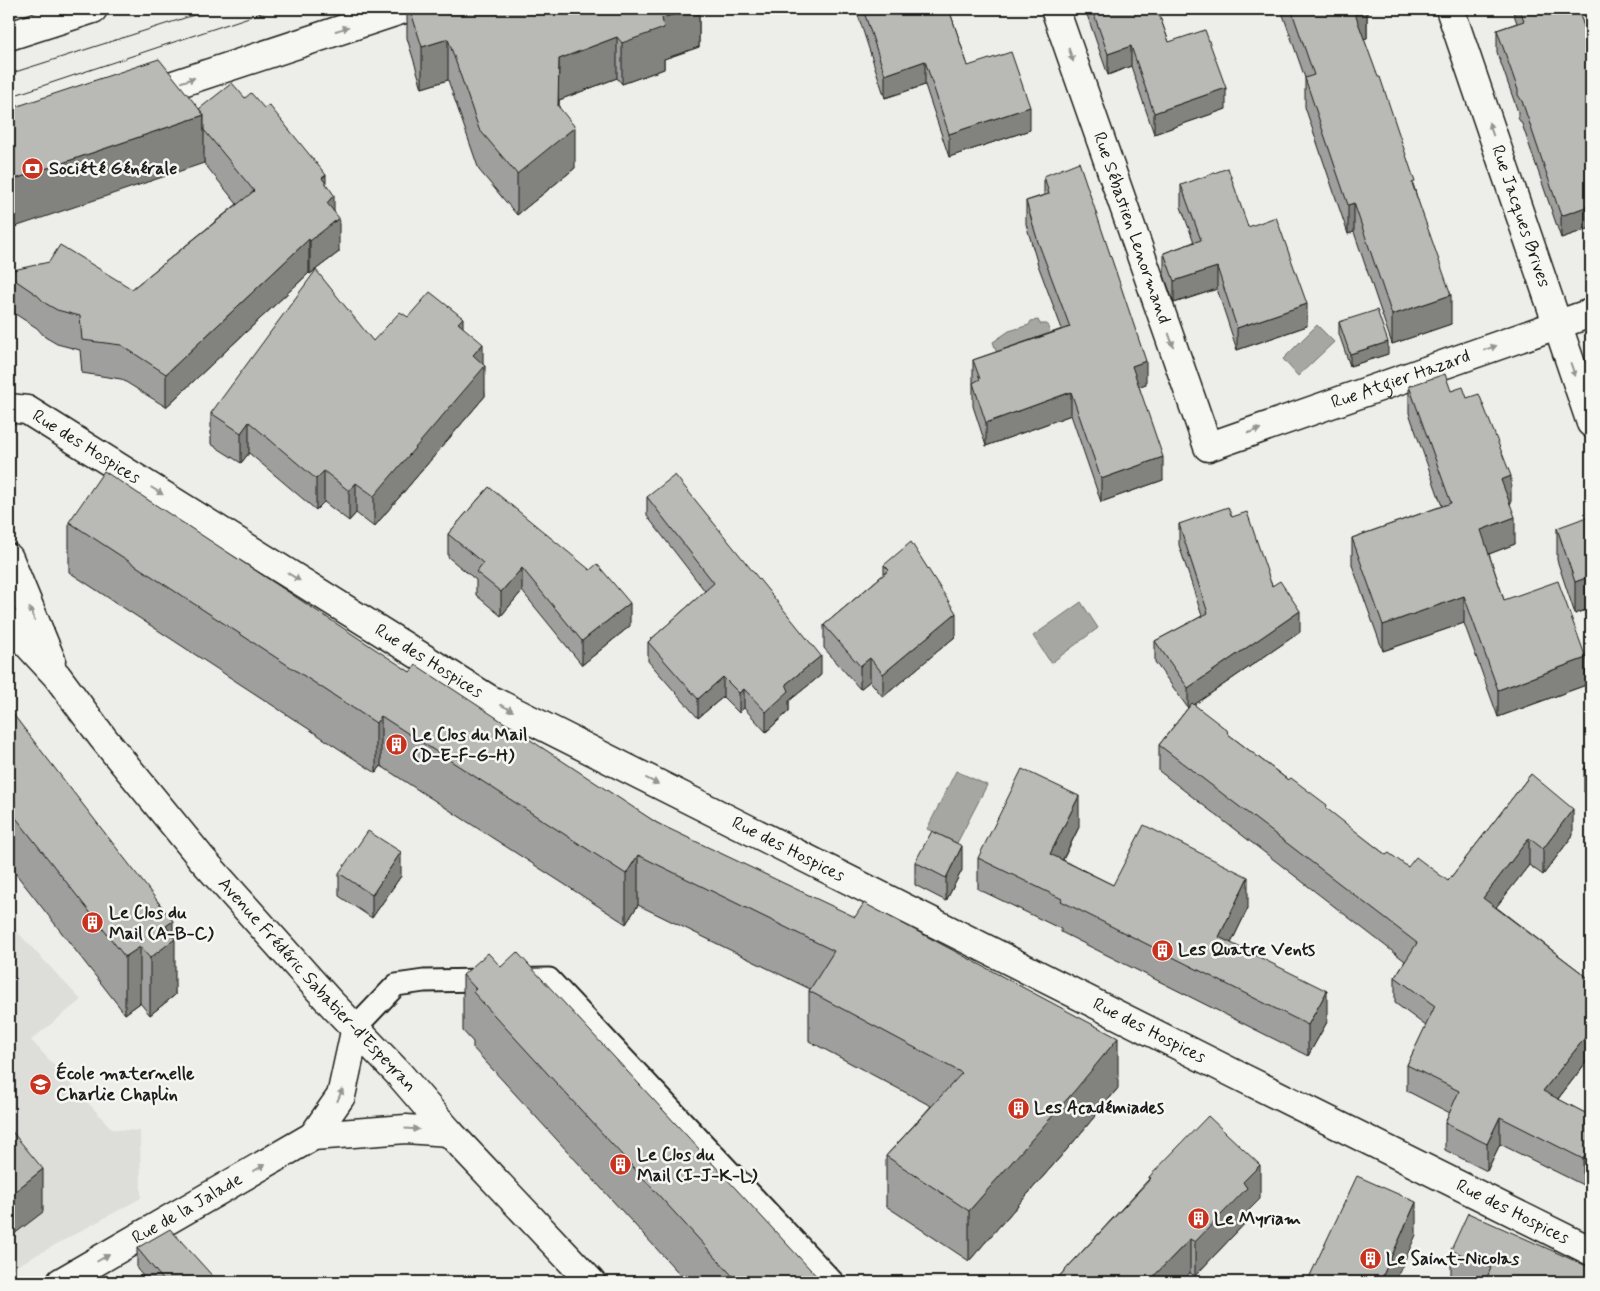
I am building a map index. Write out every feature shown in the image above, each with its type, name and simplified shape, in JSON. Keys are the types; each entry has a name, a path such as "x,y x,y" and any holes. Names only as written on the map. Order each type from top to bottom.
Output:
{"street":[{"path":"9,36 93,9"},
{"path":"119,103 404,9"},
{"name":"Rue Sébastien Lenormand","path":"1055,9 1208,447"},
{"name":"Rue Jacques Brives","path":"1450,9 1591,423"},
{"name":"Rue Atgier Hazard","path":"1208,447 1591,313"},
{"name":"Rue des Hospices","path":"9,408 27,410 489,699 1210,1062 1591,1251"},
{"name":"Avenue Frédéric Sabatier-d'Espeyran","path":"9,558 57,676"},
{"name":"Avenue Frédéric Sabatier-d'Espeyran","path":"9,624 57,676 103,738 202,859 329,1001 400,1075 449,1132 591,1282"},
{"name":"Rue de la Jalade","path":"61,1282 313,1136 341,1096 356,1027"},
{"name":"Rue de la Jalade","path":"313,1136 406,1129 449,1132"}],"lane":[{"path":"356,1027 396,986 424,981 548,979 833,1282"}],"shaded area":[{"path":"1038,320 1040,324 1047,324 1053,340 999,359 993,342 1009,331 1029,325 1031,321"},
{"path":"1317,325 1334,342 1298,376 1283,359"},
{"path":"1081,602 1098,628 1051,663 1033,636"},
{"path":"956,771 987,785 957,843 927,829"},
{"name":"École maternelle Charlie Chaplin","path":"9,923 81,1000 31,1040 112,1129 140,1131 141,1198 9,1270"}],"building":[{"path":"410,9 690,9 662,18 664,28 622,43 617,37 559,59 558,106 575,127 517,174 479,129 448,39 422,47"},
{"path":"863,9 949,9 968,66 1011,52 1030,107 949,134 925,61 885,75"},
{"path":"1092,9 1157,9 1169,42 1205,30 1226,88 1154,113 1131,46 1108,54"},
{"path":"1291,9 1367,9 1355,14 1378,77 1380,77 1415,182 1412,183 1451,295 1392,315 1354,203 1348,205 1305,78 1314,75"},
{"path":"1520,9 1578,9 1591,47 1591,205 1561,216 1497,30 1524,21"},
{"path":"159,59 204,115 9,181 9,109"},
{"path":"232,83 245,98 251,93 264,108 269,105 326,175 322,178 334,195 327,203 339,218 310,241 309,239 166,374 121,345 82,340 80,316 57,310 45,303 37,295 9,276 9,271 49,262 60,245 132,289 254,191 204,130 204,115 199,109"},
{"path":"1079,162 1146,361 1132,366 1163,457 1101,479 1071,392 986,423 973,383 980,379 973,360 1070,327 1038,242 1026,201 1049,194 1044,176"},
{"path":"1228,168 1248,227 1276,217 1307,304 1237,328 1217,267 1174,281 1164,253 1201,240 1181,185"},
{"path":"316,270 373,341 400,312 408,317 430,292 463,318 458,323 483,344 473,355 485,366 374,496 356,483 349,491 324,471 316,479 249,422 241,433 211,413"},
{"path":"1377,310 1388,342 1350,354 1339,322"},
{"path":"1445,374 1451,391 1463,387 1467,398 1479,394 1511,476 1501,480 1515,517 1481,530 1504,600 1558,581 1586,658 1498,690 1464,596 1383,625 1352,538 1451,503 1409,386"},
{"path":"104,471 410,672 416,665 657,823 855,917 864,903 1118,1038 969,1211 886,1156 962,1073 809,991 834,951 638,855 626,874 381,716 376,723 69,522"},
{"path":"675,475 821,656 786,684 789,691 766,712 744,689 739,693 723,677 698,699 648,642 714,583 647,497"},
{"path":"489,487 590,570 597,564 630,603 582,641 522,568 501,592 476,572 483,563 448,534"},
{"path":"1228,507 1232,517 1247,512 1272,586 1280,581 1300,611 1188,688 1155,641 1208,613 1179,524"},
{"path":"1587,517 1591,529 1591,576 1575,582 1557,528"},
{"path":"911,542 956,613 883,674 870,658 860,666 824,625 889,570 884,565"},
{"path":"1192,703 1227,730 1228,734 1288,780 1291,778 1327,805 1326,808 1386,855 1389,853 1408,867 1416,857 1448,881 1531,774 1573,809 1543,849 1529,838 1483,898 1591,980 1591,1030 1543,1091 1591,1116 1591,1142 1583,1159 1500,1117 1487,1144 1445,1123 1459,1091 1407,1065 1435,1006 1395,977 1417,943 1159,745"},
{"path":"9,709 173,921 166,926 175,939 150,958 140,947 125,957 9,809"},
{"path":"1591,760 1591,774 1584,769"},
{"path":"1022,769 1079,796 1050,854 1113,885 1144,825 1248,877 1219,937 1327,991 1308,1025 978,858"},
{"path":"368,831 401,852 372,895 339,873"},
{"path":"932,831 962,846 946,878 915,862"},
{"path":"517,952 822,1282 738,1282 473,992 476,989 463,975 488,953 501,967"},
{"path":"1208,1116 1260,1165 1243,1182 1247,1188 1195,1242 1190,1239 1148,1282 1054,1282 1151,1178 1149,1177"},
{"path":"9,1128 43,1169 9,1196"},
{"path":"1357,1176 1416,1202 1380,1282 1307,1282"},
{"path":"1468,1213 1591,1268 1591,1282 1485,1282 1491,1268 1451,1250"},
{"path":"170,1229 218,1282 165,1282 137,1248"}],"tram line":[{"path":"9,74 213,9"},
{"path":"9,97 273,9"}],"place":[{"name":"Société Générale","path":"33,169"},
{"name":"Le Clos du Mail (D-E-F-G-H)","path":"396,745"},
{"name":"Le Clos du Mail (A-B-C)","path":"93,923"},
{"name":"Les Quatre Vents","path":"1162,950"},
{"name":"École maternelle Charlie Chaplin","path":"40,1084"},
{"name":"Les Académiades","path":"1018,1108"},
{"name":"Le Clos du Mail (I-J-K-L)","path":"621,1165"},
{"name":"Le Myriam","path":"1198,1219"},
{"name":"Le Saint-Nicolas","path":"1370,1259"}]}
